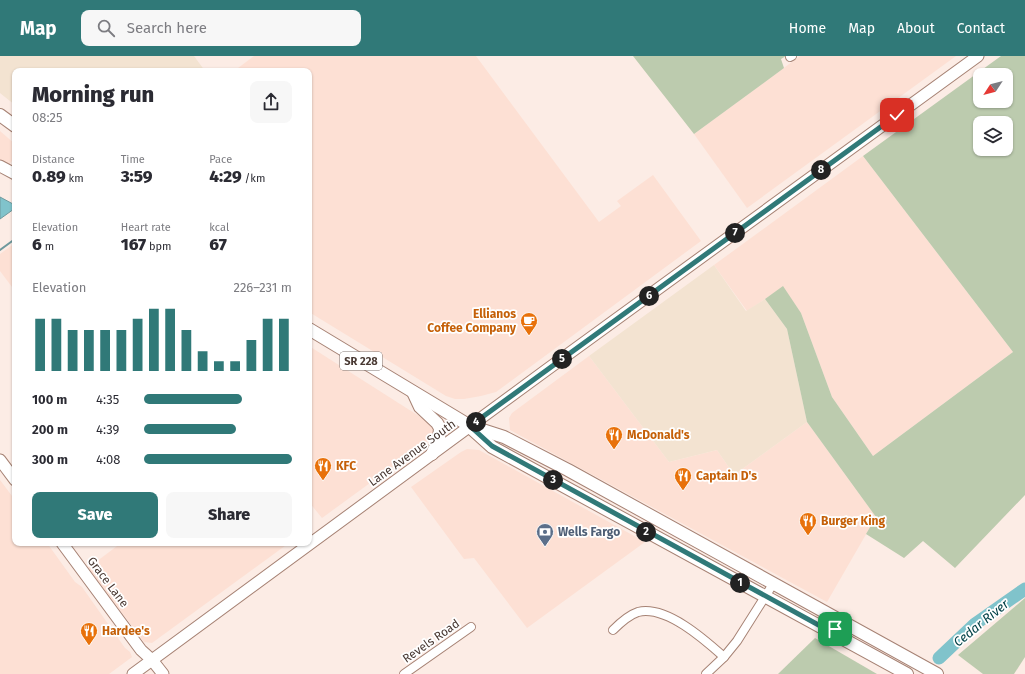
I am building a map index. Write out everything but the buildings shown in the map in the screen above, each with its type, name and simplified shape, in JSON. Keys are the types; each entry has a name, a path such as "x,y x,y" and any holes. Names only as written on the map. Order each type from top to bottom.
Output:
{"main road":[{"name":"Lane Avenue South","path":"312,542 978,56"},
{"path":"0,115 12,124"},
{"path":"0,166 12,172"},
{"name":"SR 228","path":"312,331 470,426 492,446 907,674"},
{"path":"413,392 420,407 437,423 440,428 439,439 432,454"},
{"name":"SR 228","path":"470,426 509,439 618,497 937,674"},
{"path":"0,460 12,476"},
{"name":"Grace Lane","path":"64,546 141,650 152,660 163,674"},
{"name":"Lane Avenue South","path":"134,674 307,546"},
{"path":"824,628 831,627 872,647 876,648 885,645"}],"street":[{"path":"706,674 724,657 737,641 773,584"},
{"path":"613,630 624,620 637,612 648,611 661,613 696,633 724,657"},
{"name":"Revels Road","path":"404,674 471,627"}],"shaded area":[{"path":"0,56 194,56 203,68 12,68 12,103 0,93"},
{"path":"254,56 476,56 599,222 621,206 617,201 653,175 701,241 496,392 464,399 455,399 446,396 312,314 312,68 238,68"},
{"path":"800,56 956,56 747,208 694,134"},
{"path":"0,131 12,141 12,161 8,166 0,162"},
{"path":"863,156 1013,352 873,456 832,397 801,313 783,287 747,311 714,265"},
{"path":"12,245 12,287 0,271 0,254"},
{"path":"714,265 746,311 765,299 787,329 807,422 734,475 717,450 669,462 589,356"},
{"path":"312,348 433,425 433,437 322,518 312,506"},
{"path":"589,356 669,462 717,450 734,475 807,422 876,517 827,602 510,430 509,418 512,413"},
{"path":"467,449 479,450 645,542 527,628 474,558 464,559 411,487"},
{"path":"0,480 12,496 12,546 49,546 75,582 82,587 125,648 130,652 132,657 109,674 0,674"},
{"path":"117,546 285,546 152,643 144,642 88,568"}],"green space":[{"path":"633,56 786,56 781,59 784,68 694,134"},
{"path":"1001,56 1025,56 1025,495 955,568 923,541 904,558 866,534 876,517 807,422 787,329 765,299 783,286 801,313 832,397 873,456 1013,352 863,156 973,76 973,108 1013,108 1013,68 984,68"},
{"path":"1025,598 1025,657 1014,674 983,674 958,655"},
{"path":"815,638 877,674 778,674"}],"water":[{"path":"0,197 12,203 12,210 0,219"}],"waterway":[{"path":"0,250 12,241"},
{"name":"Cedar River","path":"939,658 975,624 1025,589"}],"place":[{"name":"Ellianos Coffee Company","path":"529,336"},
{"name":"McDonald's","path":"614,450"},
{"name":"KFC","path":"323,481"},
{"name":"Captain D's","path":"683,491"},
{"name":"Burger King","path":"808,536"},
{"name":"Wells Fargo","path":"545,547"},
{"name":"Hardee's","path":"89,646"}],"route":[{"path":"835,629 831,627 824,628 588,500 492,446 470,426 897,115"}]}
